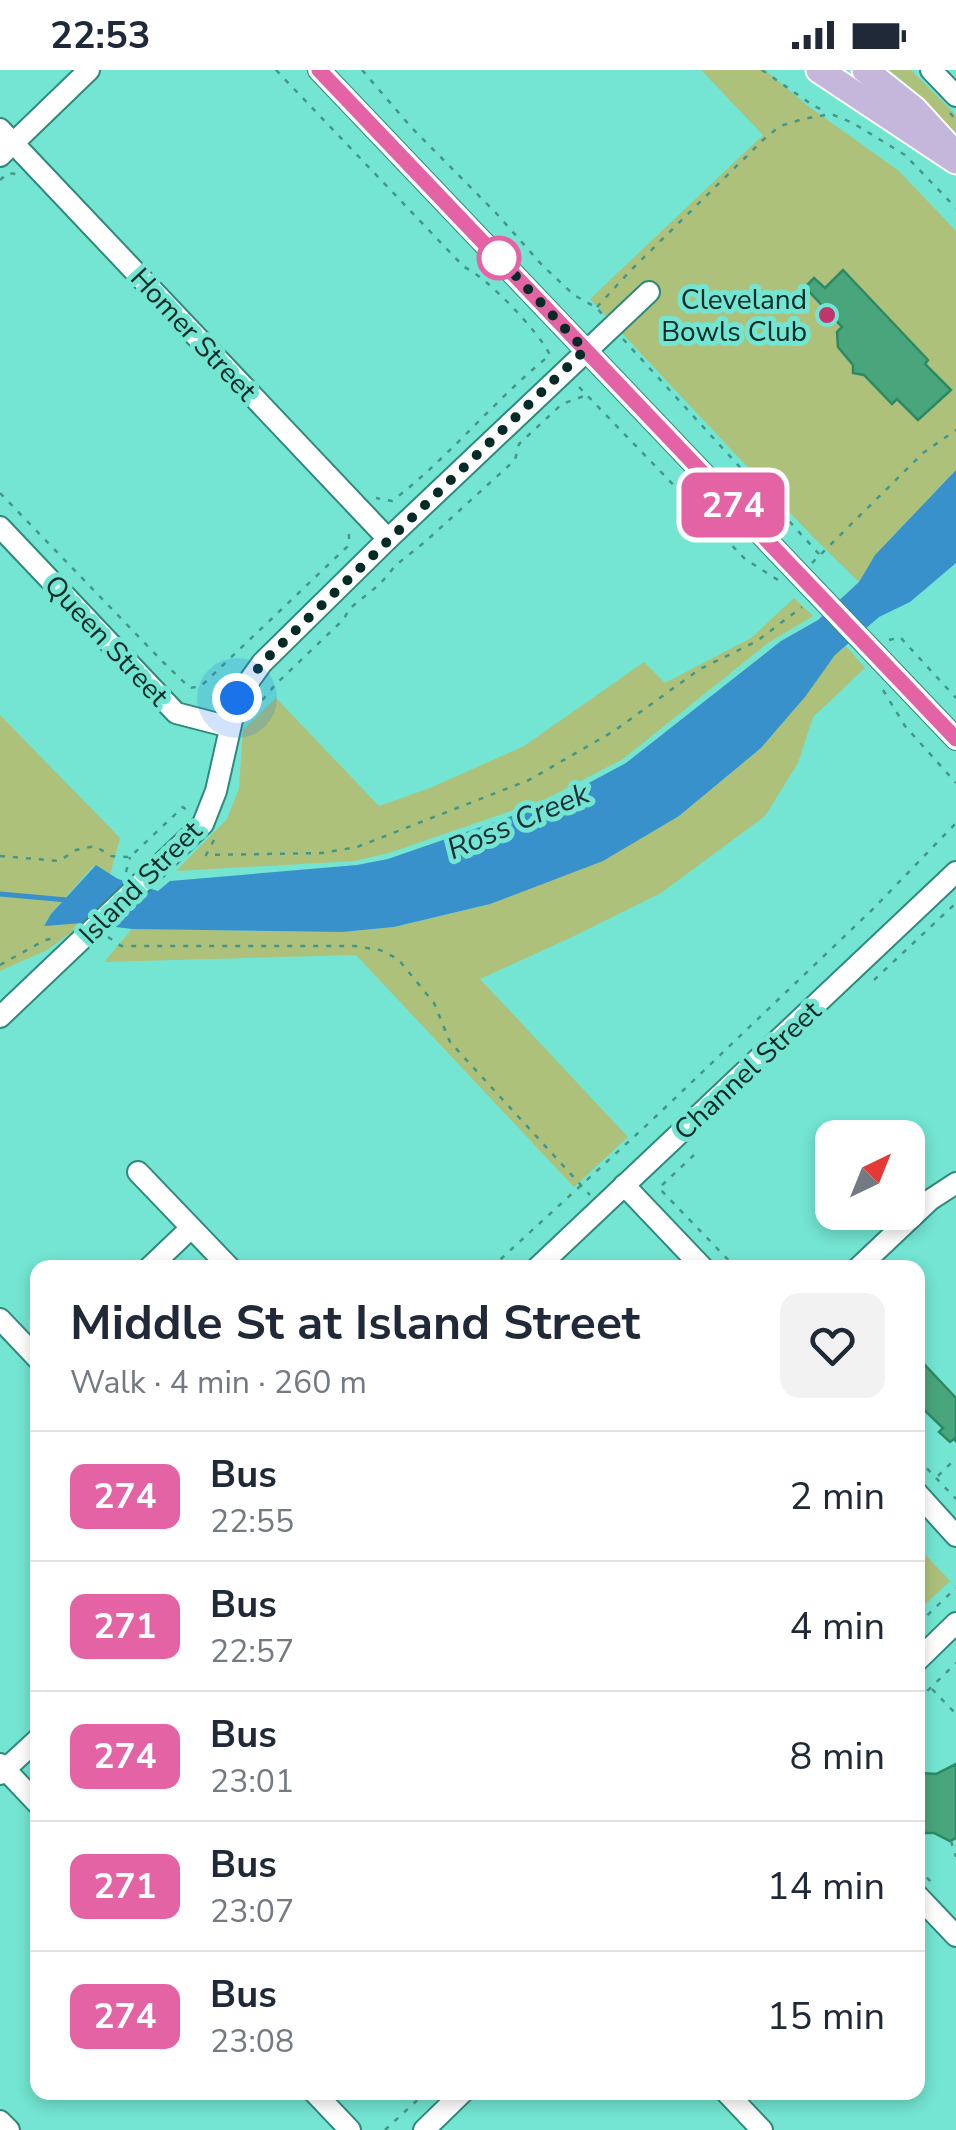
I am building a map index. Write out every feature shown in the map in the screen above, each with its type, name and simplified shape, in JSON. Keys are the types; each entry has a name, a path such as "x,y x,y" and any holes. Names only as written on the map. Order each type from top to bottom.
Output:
{"main road":[{"path":"866,70 914,109 956,158"},
{"path":"829,73 956,158"}],"street":[{"path":"5,143 89,70"},
{"path":"320,70 585,350 793,580 818,593 875,646 956,739"},
{"path":"931,70 956,96"},
{"name":"Homer Street","path":"5,143 388,539"},
{"name":"Island Street","path":"0,1018 94,928 133,881 209,831 216,791 239,722 237,698 262,663 649,292"},
{"name":"Queen Street","path":"0,527 176,713 239,722"},
{"name":"Channel Street","path":"546,1260 956,872"},
{"path":"138,1172 222,1260"},
{"path":"866,1260 930,1200 956,1183"},
{"path":"624,1185 694,1260"},
{"path":"157,1260 191,1228"},
{"path":"0,1318 30,1350"},
{"path":"925,1502 956,1536"},
{"path":"925,1653 956,1623"},
{"path":"30,1746 2,1769 30,1796"},
{"path":"925,1903 956,1936"},
{"path":"322,2100 350,2130"},
{"path":"424,2130 455,2100"},
{"path":"734,2100 762,2130"},
{"path":"0,2121 9,2130"}],"path":[{"path":"276,70 464,267 477,273 544,342 550,355 414,484 392,501 374,498"},
{"path":"362,70 410,127 542,265 574,295 597,308 820,555"},
{"path":"762,70 814,106 906,154 956,208"},
{"path":"597,308 630,270 762,140 780,126 831,114"},
{"path":"579,387 745,559 793,580 923,453 956,430"},
{"path":"239,722 344,619 349,609 514,460 519,444 562,404 586,395"},
{"path":"0,492 190,688 202,686 349,545 347,517"},
{"path":"0,856 59,861 76,850 95,846 112,856 130,857 183,807 209,831 206,855 322,852 357,846 529,780 614,731 700,670 756,642 818,593"},
{"path":"875,646 900,637 956,698"},
{"path":"882,690 905,726 956,783"},
{"path":"500,1260 874,909 956,823"},
{"path":"130,857 133,881"},
{"path":"874,980 956,902"},
{"path":"94,928 121,946 355,946 380,950 398,959 434,1003 450,1042 602,1207"},
{"path":"0,965 44,940 68,935"},
{"path":"694,1154 660,1188 728,1260"},
{"path":"936,1478 956,1462"},
{"path":"925,1466 956,1499"},
{"path":"925,1617 956,1588"},
{"path":"925,1693 956,1663"},
{"path":"930,1688 956,1714"},
{"path":"951,1840 956,1858"},
{"path":"385,2130 417,2100"}],"green space":[{"path":"701,70 765,70 899,171 956,231 956,470 875,555 859,582 590,299 763,135"},
{"path":"889,70 911,70 956,115 956,135 906,84"},
{"path":"794,598 813,616 768,643 623,759 548,798 355,861 176,871 227,819 239,788 243,730 276,698 379,806 524,746 644,662 665,683 751,638"},
{"path":"846,646 865,668 813,717 798,763 765,816 661,893 480,979 628,1137 574,1187 356,955 104,962 132,929 342,932 394,927 487,905 679,816 761,748"},
{"path":"0,715 120,838 110,874 97,865 92,867 44,925 84,923 47,950 0,971"},
{"path":"925,1554 950,1581 925,1604"}],"water":[{"path":"956,470 956,563 910,602 879,617 835,655 761,748 679,816 603,861 490,904 394,927 342,932 132,929 84,923 44,926 96,865 118,879 158,891 170,881 357,865 388,859 555,801 626,763 781,641 818,620 859,582 875,555"}],"building":[{"path":"843,270 951,390 918,420 897,399 892,404 864,375 853,373 853,365 838,347 837,332 842,327 805,287 814,278 825,288"},
{"path":"925,1365 956,1398 956,1441 950,1442 939,1432 943,1428 925,1411"},
{"path":"956,1764 956,1838 950,1841 925,1833 925,1773 936,1774"}],"waterway":[{"name":"Ross Creek","path":"0,894 67,900"}],"bus line":[{"name":"274","path":"319,70 956,739"}],"place":[{"name":"Cleveland Bowls Club","path":"827,315"}],"route":[{"path":"237,698 262,663 585,350 499,258"}]}
